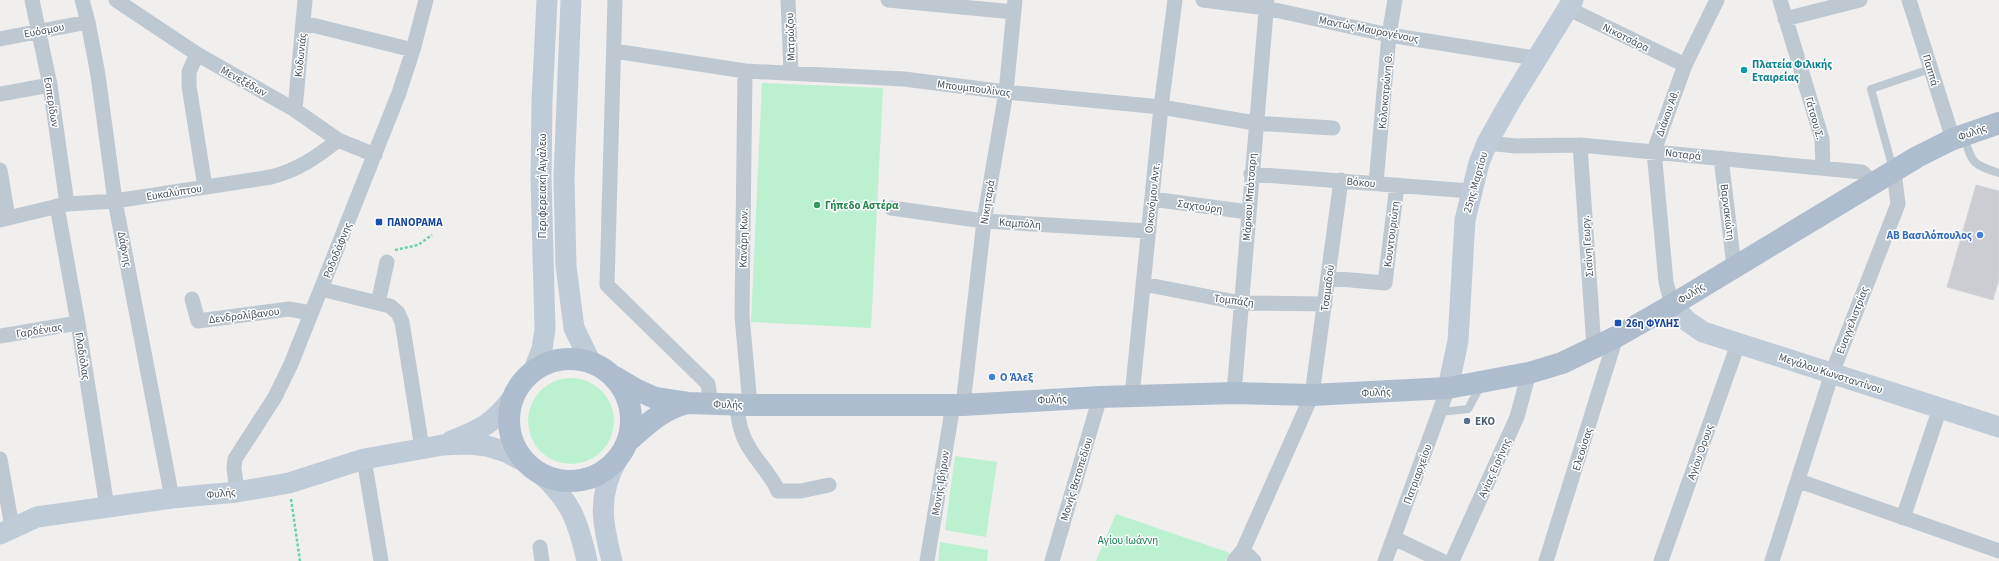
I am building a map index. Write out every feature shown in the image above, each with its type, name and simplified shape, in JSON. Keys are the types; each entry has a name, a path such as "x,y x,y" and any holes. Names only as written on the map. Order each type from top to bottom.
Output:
{"main road":[{"name":"Περιφερειακή Αιγάλεω","path":"534,370 542,349 545,329 541,179 542,101 547,0"},
{"name":"Περιφερειακή Αιγάλεω","path":"571,0 564,178 566,266 574,328 590,361"},
{"name":"25ης Μαρτίου","path":"1448,388 1458,341 1465,220 1470,191 1487,143 1535,58 1570,4"},
{"name":"Φυλής","path":"615,377 634,389 655,398 688,403 744,405 958,405 1100,397 1234,393 1312,395 1448,388 1482,382 1529,373 1562,363 1616,337 1672,305 1734,266 1917,157 1959,137 1999,123"},
{"name":"Μεγάλου Κωνσταντίνου","path":"1672,305 1687,321 1703,332 1999,427"},
{"path":"587,561 575,517 566,500 517,449 511,432 510,414 514,396 522,382 534,370 551,362 570,358 590,361 615,377 627,397 632,420 622,451 609,474 604,489 603,509 605,531 612,560"},
{"name":"Φυλής","path":"443,444 484,427 501,413 514,396"},
{"name":"Φυλής","path":"622,451 655,417 669,408 688,403"},
{"name":"Φυλής","path":"6,530 37,517 172,498 237,492 289,483 364,459 443,444 487,446 506,452 534,468"},
{"path":"534,468 560,480 581,480 600,473 622,451"}],"street":[{"name":"Εσπερίδων","path":"32,0 50,85 62,205"},
{"name":"Δάφνης","path":"82,0 88,22 98,75 115,201 172,498"},
{"name":"Μενεξέδων","path":"116,0 197,54 295,110 338,140 375,155"},
{"name":"Κυδωνιάς","path":"295,110 305,0"},
{"name":"Ροδοδάφνης","path":"237,492 234,468 235,459 282,382 321,289 375,155 413,50 426,0"},
{"path":"615,0 607,286 708,384 711,404"},
{"name":"Ματρώζου","path":"788,0 791,73"},
{"path":"888,0 1015,6"},
{"name":"Οικονόμου Αντ.","path":"1132,396 1161,107 1175,0"},
{"name":"Μαντώς Μαυρογένους","path":"1203,0 1266,4 1389,35 1535,58"},
{"name":"Κολοκοτρώνη Θ.","path":"1376,183 1389,35 1395,0"},
{"name":"Διάκου Αθ.","path":"1672,305 1666,282 1654,151 1685,65 1717,0"},
{"name":"Γάτσου Σ.","path":"1780,0 1822,139 1823,168"},
{"path":"1785,19 1860,0"},
{"name":"Παππά","path":"1909,0 1930,69 1959,137"},
{"name":"Μάρκου Μπότσαρη","path":"1234,393 1266,4"},
{"name":"Νικοτσάρα","path":"1570,4 1685,65"},
{"name":"Νικηταρά","path":"958,405 984,221 1006,92 1015,6"},
{"name":"Ευόσμου","path":"0,39 88,22"},
{"path":"304,23 413,50"},
{"name":"Μπουμπουλίνας","path":"614,51 745,71 904,79 1006,92 1161,107 1255,124 1333,128"},
{"path":"197,54 189,72 189,86 205,187"},
{"name":"Κανάρη Κων.","path":"745,71 742,316 744,405 743,436 774,482 778,491 800,492 829,485"},
{"path":"0,94 50,85"},
{"name":"Ευκαλύπτου","path":"4,219 62,205 115,201 271,177 289,172 321,153 338,140"},
{"name":"Νοταρά","path":"1487,143 1516,146 1580,145 1862,172 1873,183"},
{"name":"Σισίνη Γεωργ.","path":"1580,145 1594,347"},
{"name":"Βαρνακιώτη","path":"1721,158 1734,266"},
{"path":"0,170 4,219"},
{"name":"Ευαγγελιστρίας","path":"1772,561 1832,373 1898,204 1894,172"},
{"name":"Βόκου","path":"1251,174 1470,191"},
{"name":"Τσαμαδού","path":"1312,395 1341,180"},
{"name":"Κουντουριώτη","path":"1328,278 1385,283 1397,185"},
{"name":"Σαχτούρη","path":"1152,198 1248,212"},
{"name":"Γλαδιόλας","path":"62,205 78,323 107,507"},
{"name":"Καμπόλη","path":"891,208 984,221 1149,231"},
{"path":"378,303 387,262"},
{"name":"Τομπάζη","path":"1143,284 1241,303 1325,304"},
{"path":"321,289 390,306 398,312 402,322 422,448"},
{"name":"Δενδρολίβανου","path":"192,299 198,321 289,309 311,313"},
{"name":"Γαρδένιας","path":"0,336 78,323"},
{"name":"Ελεούσας","path":"1546,561 1616,337"},
{"name":"Αγίου Όρους","path":"1661,561 1738,344"},
{"name":"Αγίας Ειρήνης","path":"1452,561 1517,417 1529,373"},
{"name":"Πατριαρχείου","path":"1385,561 1448,388"},
{"path":"1254,561 1238,556 1312,395"},
{"name":"Μονής Βατοπεδίου","path":"1052,561 1100,397"},
{"name":"Μονής Ιβήρων","path":"927,561 958,405"},
{"path":"1903,518 1940,408"},
{"path":"0,459 6,530"},
{"path":"364,459 381,561"},
{"path":"1799,480 1999,551"},
{"path":"1394,538 1442,561"}],"lane":[{"path":"1894,172 1871,89 1930,69"},
{"path":"1959,137 1974,162 1980,167 1999,173"},
{"path":"1440,412 1468,409 1482,382"}],"path":[{"path":"387,262 395,250 418,245 432,235"},
{"path":"289,483 300,561"}],"green space":[{"name":"Γήπεδο Αστέρα","path":"762,83 883,88 871,328 751,322"},
{"path":"571,378 587,381 595,385 607,397 611,405 614,421 611,437 607,445 595,457 587,461 571,464 555,461 547,457 535,445 531,437 528,421 531,405 535,397 547,385 555,381"},
{"path":"955,456 997,462 986,537 945,530"},
{"name":"Αγίου Ιωάννη","path":"1116,514 1230,553 1225,561 1096,561"},
{"path":"940,542 988,550 987,561 938,561"}],"building":[{"name":"ΑΒ Βασιλόπουλος","path":"1976,185 1999,191 1999,279 1993,300 1947,287"}],"place":[{"name":"Πλατεία Φιλικής Εταιρείας","path":"1744,70"},
{"name":"Γήπεδο Αστέρα","path":"817,205"},
{"name":"ΠΑΝΟΡΑΜΑ","path":"379,222"},
{"name":"ΑΒ Βασιλόπουλος","path":"1980,235"},
{"name":"26η ΦΥΛΗΣ","path":"1618,323"},
{"name":"Ο Άλεξ","path":"992,377"},
{"name":"EKO","path":"1467,421"}]}
